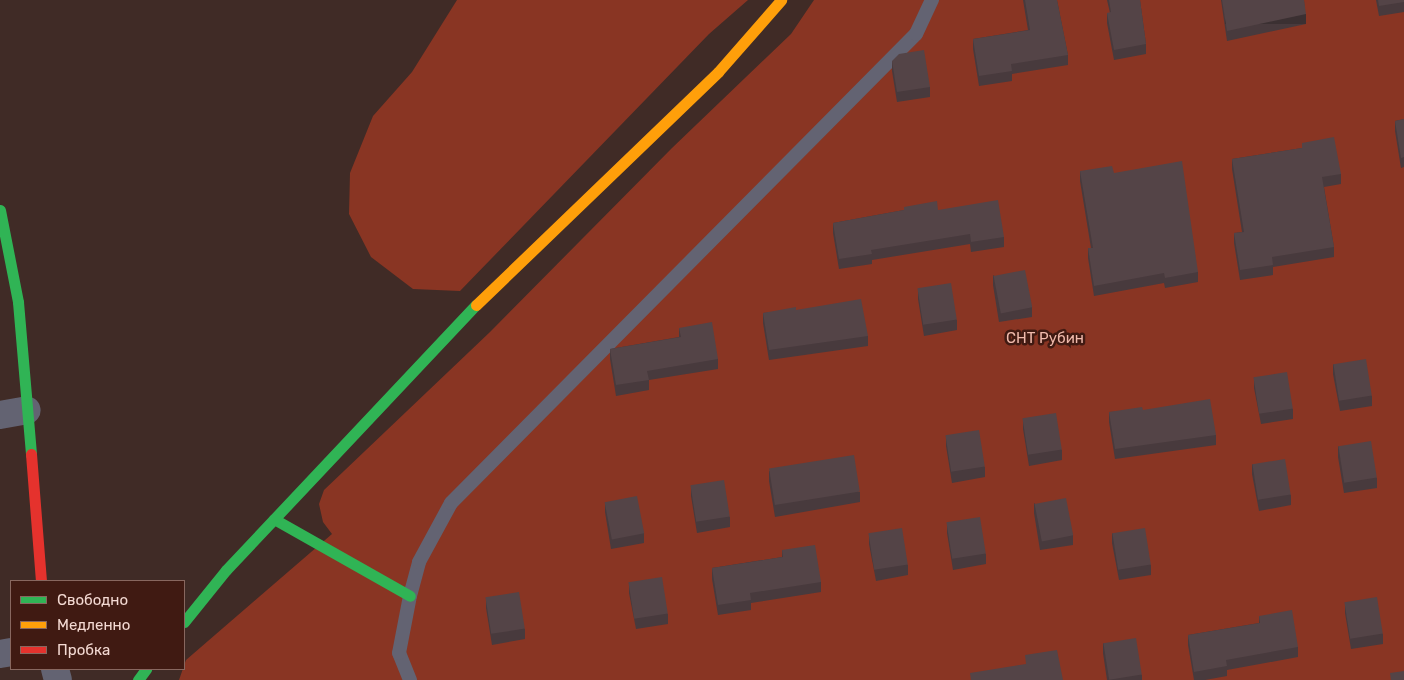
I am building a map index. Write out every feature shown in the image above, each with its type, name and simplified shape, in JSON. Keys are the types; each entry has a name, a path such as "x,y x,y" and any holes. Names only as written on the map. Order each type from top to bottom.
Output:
{"street":[{"path":"185,621 226,570 508,272 718,72 782,0"},
{"path":"0,210 18,302 41,580"},
{"path":"0,415 28,410"},
{"path":"274,519 410,596"}],"lane":[{"path":"410,680 400,653 410,596 419,562 450,503 916,34 932,0"}],"green space":[{"path":"457,0 748,0 709,34 460,291 413,289 371,257 349,214 350,173 373,116 412,72"},
{"name":"СНТ Рубин","path":"814,0 1404,0 1404,680 179,680 182,670 185,670 186,660 332,534 323,522 319,504 324,490 490,332 672,148 791,34"}],"building":[{"path":"1025,0 1057,0 1068,55 1011,64 1012,71 979,76 973,39 1030,30"},
{"path":"1109,0 1140,0 1146,44 1114,50 1107,13 1111,12"},
{"path":"1222,0 1304,0 1306,14 1227,31"},
{"path":"1378,0 1404,0 1404,2 1379,6"},
{"path":"924,50 930,87 897,92 892,61 899,54"},
{"path":"1404,119 1404,157 1401,158 1395,121"},
{"path":"1334,137 1341,174 1322,177 1334,247 1272,257 1273,265 1240,270 1234,233 1244,232 1232,159 1302,148 1302,143"},
{"path":"1182,161 1198,272 1165,278 1164,273 1094,286 1088,248 1093,248 1080,171 1112,166 1114,173"},
{"path":"998,200 1004,237 971,242 970,234 871,250 872,254 839,259 833,223 904,210 904,207 937,201 938,210"},
{"path":"1025,270 1032,307 1001,313 994,276"},
{"path":"951,283 957,320 923,325 917,288"},
{"path":"861,299 868,336 769,350 763,313 796,307 796,310"},
{"path":"712,322 718,359 647,371 649,380 616,385 610,349 681,337 679,328"},
{"path":"1366,359 1372,396 1339,401 1333,364"},
{"path":"1287,372 1293,409 1259,414 1253,377"},
{"path":"1210,399 1216,435 1115,449 1109,412 1142,407 1143,410"},
{"path":"1056,413 1062,450 1028,455 1022,418"},
{"path":"979,430 985,467 951,472 945,435"},
{"path":"1371,441 1377,478 1344,483 1338,446"},
{"path":"854,455 860,492 775,505 769,468"},
{"path":"1285,459 1291,495 1258,500 1252,464"},
{"path":"724,480 730,517 696,522 690,485"},
{"path":"637,496 644,533 612,540 605,502"},
{"path":"1066,498 1073,535 1042,541 1035,504"},
{"path":"980,517 986,554 952,559 946,522"},
{"path":"902,528 908,565 874,570 868,533"},
{"path":"1145,528 1151,565 1118,570 1112,533"},
{"path":"815,545 821,582 750,593 751,600 718,605 712,568 783,557 782,550"},
{"path":"662,577 668,614 634,619 628,582"},
{"path":"519,592 525,629 491,634 485,597"},
{"path":"1377,597 1383,634 1350,639 1344,602"},
{"path":"1292,610 1298,647 1226,660 1227,666 1194,672 1188,635 1260,623 1259,616"},
{"path":"1136,638 1142,675 1109,680 1103,643"},
{"path":"1057,650 1063,680 971,680 970,673 1026,664 1025,655"},
{"path":"1404,671 1404,680 1391,680 1390,673"}],"traffic: fast":[{"path":"0,210 18,302 31,454"},
{"path":"185,621 226,570 476,305"},
{"path":"274,519 410,596"},
{"path":"138,680 145,670"}],"traffic: slow":[{"path":"476,305 718,72 781,0"}],"traffic: jam":[{"path":"31,454 41,580"}]}
